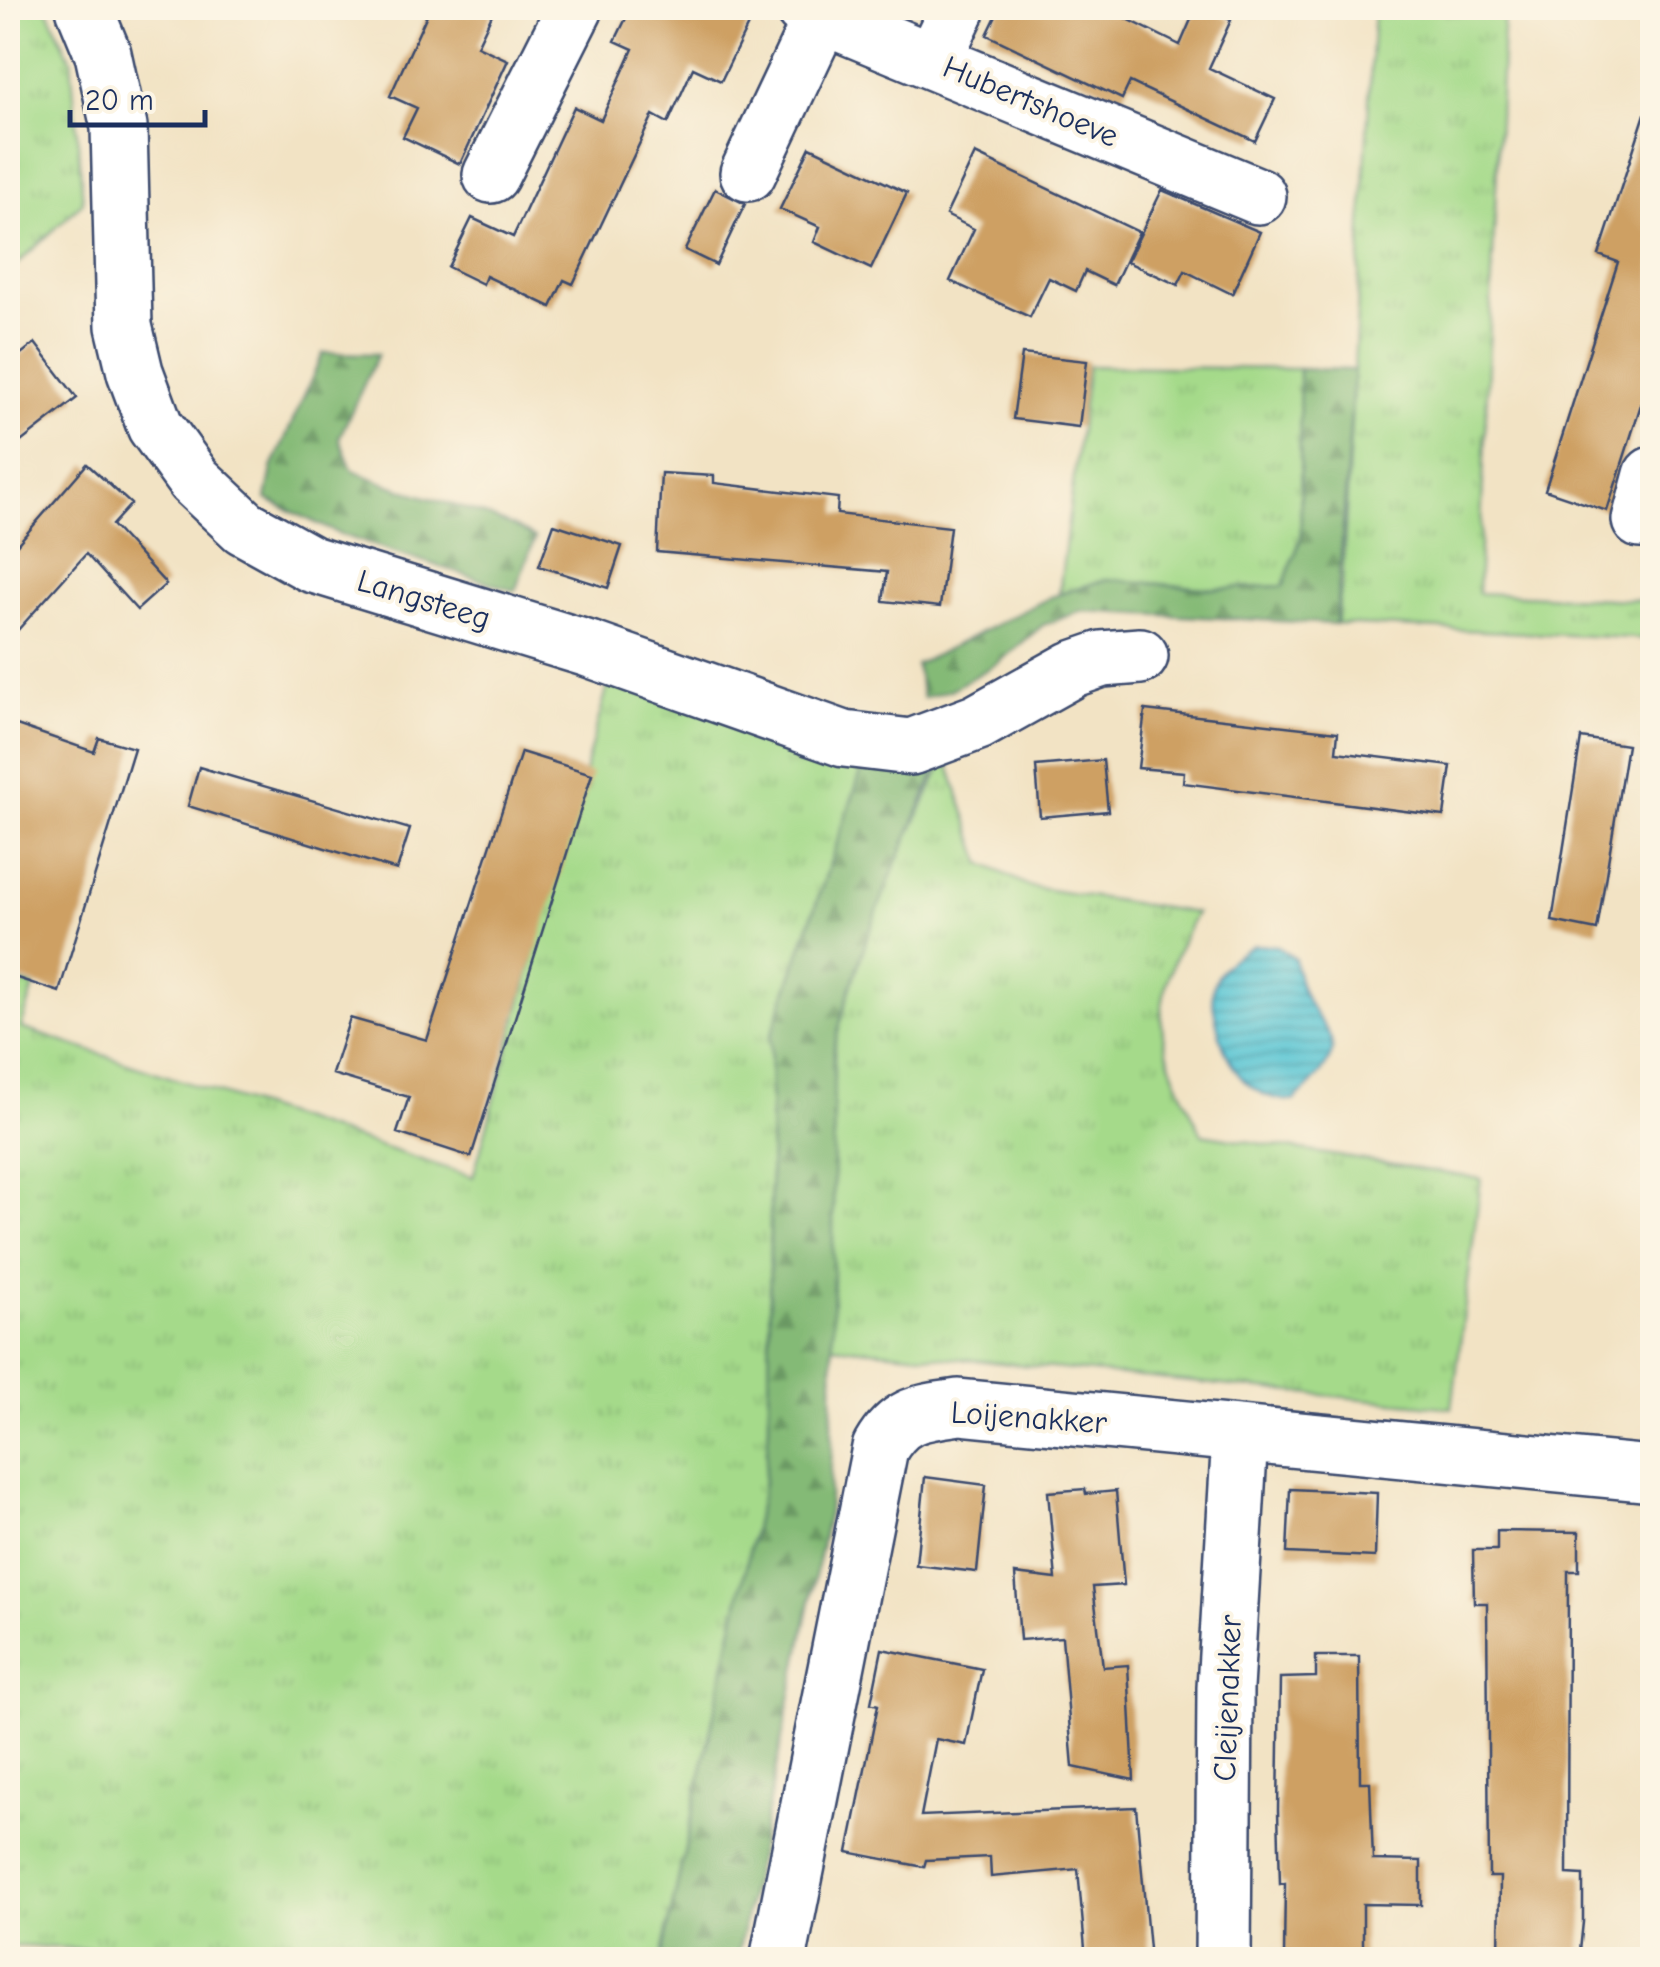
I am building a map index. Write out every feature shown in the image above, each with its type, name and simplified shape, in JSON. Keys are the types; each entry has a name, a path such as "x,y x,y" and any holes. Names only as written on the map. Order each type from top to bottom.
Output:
{"street":[{"name":"Langsteeg","path":"84,8 103,54 119,127 124,326 135,372 155,426 194,480 244,527 311,564 589,650 844,739 910,746 978,722 1073,669 1102,659 1140,656"},
{"path":"491,175 576,8"},
{"path":"932,60 958,8"},
{"path":"748,172 812,12"},
{"name":"Hubertshoeve","path":"812,12 1258,196"},
{"name":"Loijenakker","path":"778,1960 880,1448 893,1426 919,1413 959,1407 1652,1474"},
{"name":"Cleijenakker","path":"1223,1960 1226,1688 1240,1436"}],"green space":[{"path":"8,8 47,8 71,60 83,202 8,273"},
{"path":"1374,8 1504,8 1478,593 1652,601 1652,639 1336,624 1342,584"},
{"path":"323,353 378,354 339,438 352,469 491,518 535,538 515,591 339,534 266,499 272,468"},
{"path":"1088,366 1299,369 1301,538 1283,586 1214,589 1108,579 1059,594"},
{"path":"1299,369 1354,370 1336,624 1081,611 1043,625 998,663 950,690 923,698 916,665 1051,597 1107,579 1214,589 1283,586 1301,538"},
{"path":"610,678 865,761 771,1036 769,1426 764,1483 661,1959 99,1960 97,1949 8,1946 8,978 34,987 21,1028 473,1177"},
{"path":"946,757 982,863 1031,887 1196,913 1169,976 1162,1024 1174,1072 1202,1134 1481,1179 1452,1408 832,1346 834,1047 850,982 891,874"},
{"path":"942,758 868,936 834,1047 832,1451 828,1513 737,1959 661,1960 764,1483 769,1426 771,1036 865,761"}],"water":[{"path":"1254,945 1277,946 1295,959 1301,985 1332,1045 1329,1059 1317,1077 1293,1101 1262,1093 1249,1085 1231,1063 1220,1035 1213,1002 1215,980 1229,961"}],"building":[{"path":"430,8 495,8 477,46 508,60 460,164 403,137 417,108 390,96"},
{"path":"631,8 732,8 752,17 721,81 693,68 668,123 653,115 573,284 564,280 551,307 486,276 483,284 448,267 472,218 513,237 574,107 601,120 633,49 615,41"},
{"path":"1000,8 1105,8 1180,45 1196,8 1205,8 1231,20 1209,68 1275,99 1255,141 1130,82 1122,99 987,35"},
{"path":"1645,114 1652,115 1652,370 1607,511 1545,490 1618,262 1599,255"},
{"path":"810,147 907,193 871,269 814,242 820,227 780,209"},
{"path":"975,154 1139,232 1114,285 1085,271 1076,291 1049,278 1030,317 950,281 974,229 946,215"},
{"path":"715,189 745,204 716,265 685,250"},
{"path":"1162,190 1260,232 1232,294 1185,271 1178,285 1127,262"},
{"path":"35,343 77,398 8,452 8,364"},
{"path":"1022,354 1087,361 1079,427 1013,419"},
{"path":"87,464 131,504 112,525 166,584 137,610 86,554 8,641 8,555"},
{"path":"661,473 714,476 714,483 838,498 837,514 950,527 940,607 883,601 887,572 657,552"},
{"path":"554,524 622,546 608,588 539,566"},
{"path":"1145,710 1338,732 1336,752 1451,766 1444,816 1183,783 1184,772 1138,768"},
{"path":"8,722 94,752 99,738 134,748 59,992 8,975"},
{"path":"1581,738 1627,745 1597,930 1552,921"},
{"path":"521,752 592,774 471,1157 397,1133 409,1097 332,1074 350,1018 427,1040"},
{"path":"1103,760 1108,811 1040,817 1036,766"},
{"path":"199,767 410,829 397,870 188,806"},
{"path":"925,1477 986,1485 977,1572 916,1565"},
{"path":"1085,1489 1086,1494 1116,1491 1124,1585 1093,1587 1103,1667 1128,1665 1134,1780 1073,1767 1062,1637 1020,1640 1015,1574 1056,1579 1048,1492"},
{"path":"1290,1489 1377,1493 1375,1557 1287,1553"},
{"path":"1497,1531 1579,1532 1579,1571 1568,1571 1567,1874 1583,1875 1583,1922 1580,1951 1543,1950 1543,1960 1499,1960 1500,1877 1489,1877 1487,1603 1474,1603 1473,1550 1497,1550"},
{"path":"882,1649 982,1669 966,1745 936,1739 921,1816 1136,1807 1150,1960 1086,1960 1078,1869 991,1877 990,1857 926,1860 924,1867 848,1852 878,1705 871,1703"},
{"path":"1316,1656 1359,1656 1360,1782 1370,1782 1373,1860 1421,1861 1421,1905 1363,1904 1363,1960 1284,1957 1285,1883 1280,1884 1278,1810 1280,1678 1316,1677"}]}
